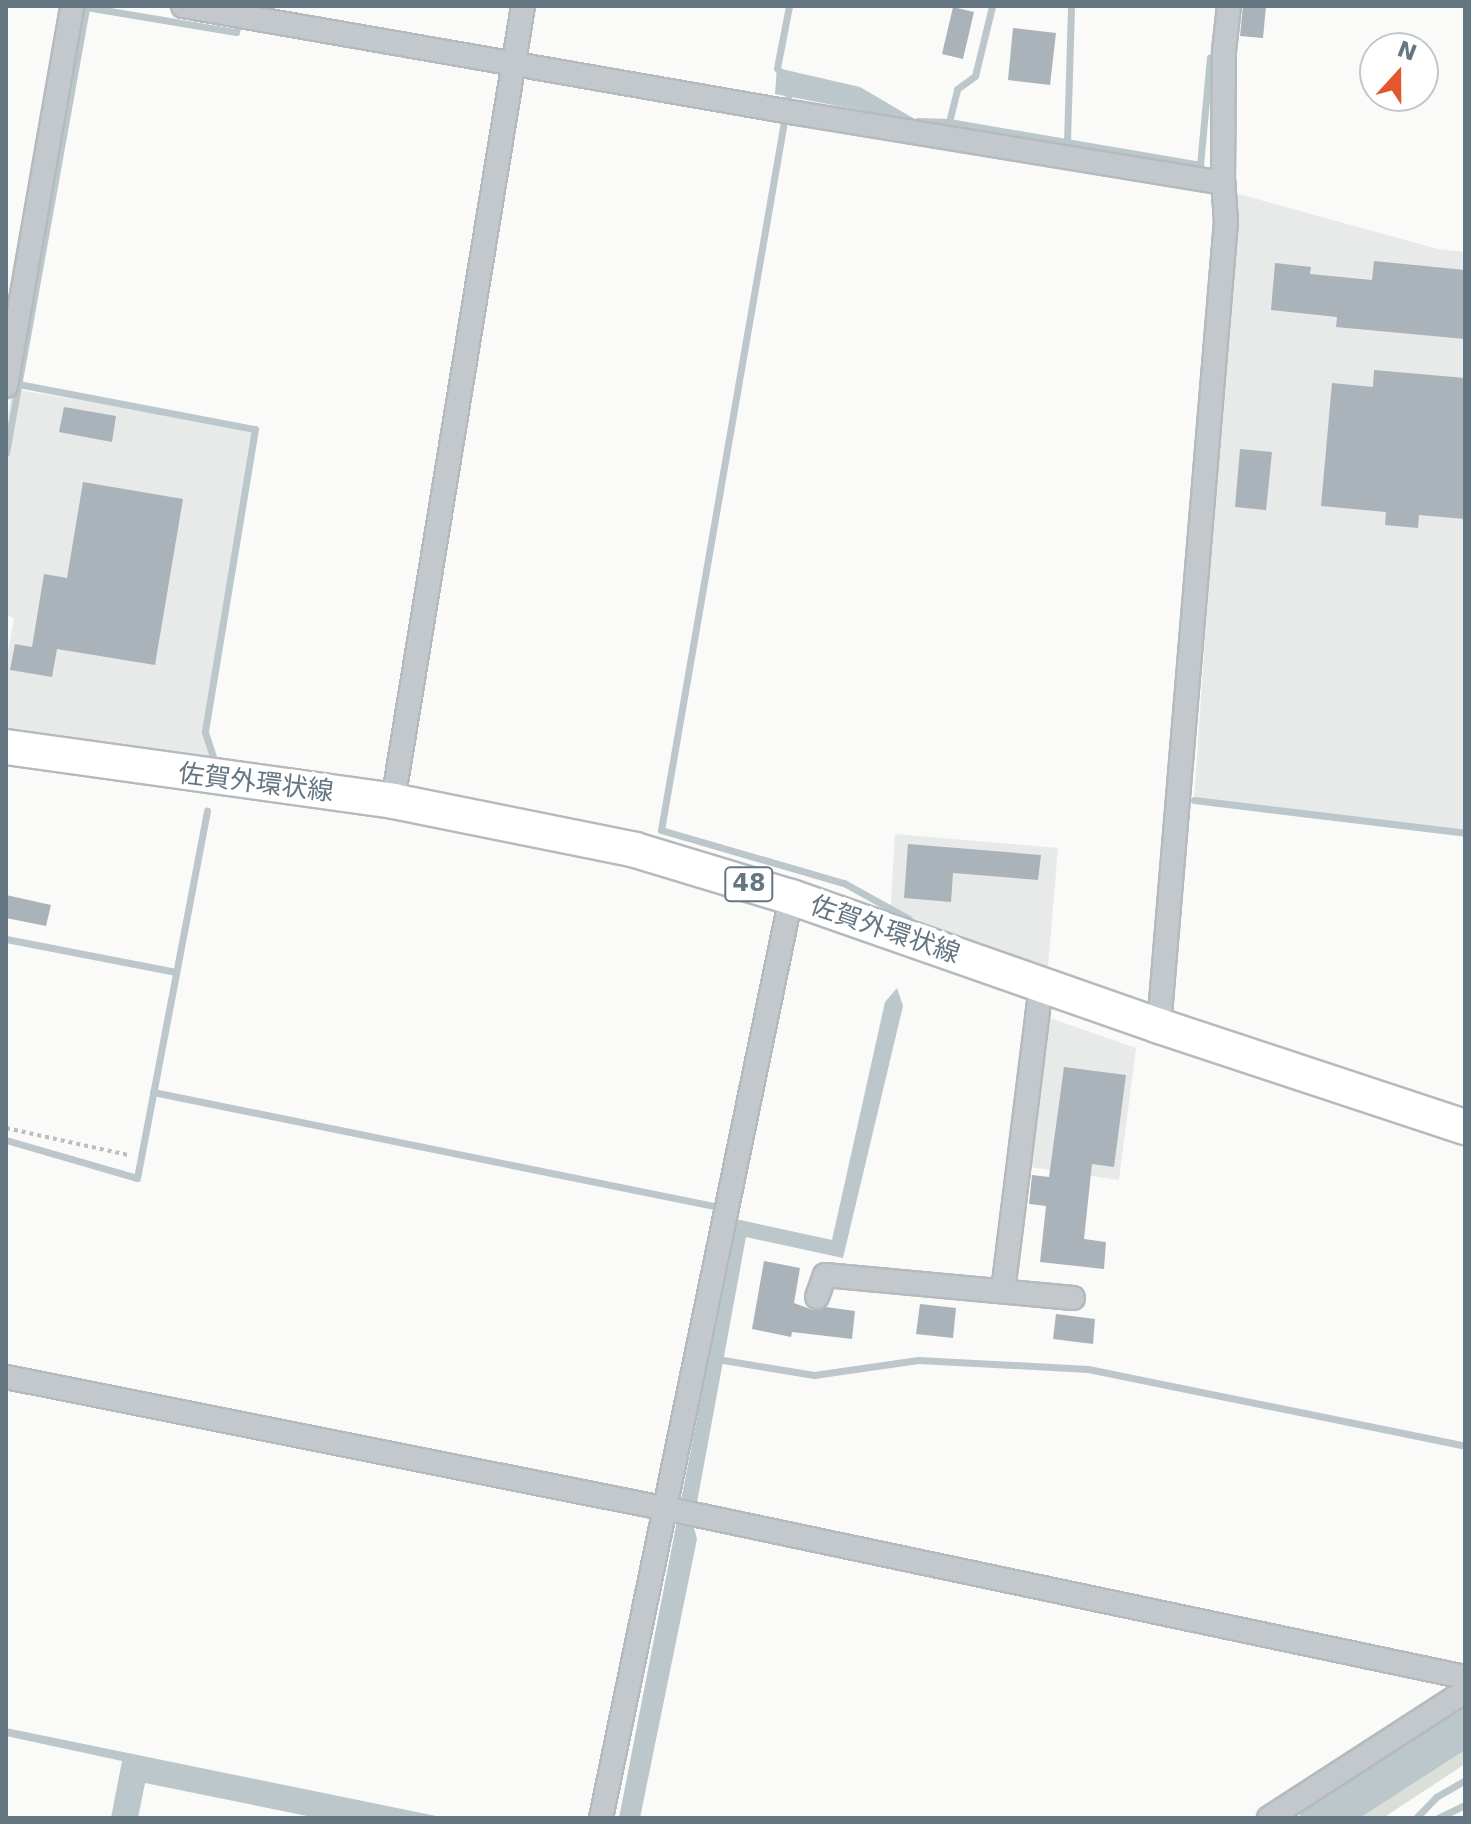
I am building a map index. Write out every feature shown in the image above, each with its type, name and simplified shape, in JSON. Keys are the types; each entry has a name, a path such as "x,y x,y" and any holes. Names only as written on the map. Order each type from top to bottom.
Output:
{"main road":[{"name":"佐賀外環状線","path":"6,747 393,801 635,850 791,897 1159,1026 1465,1127"}],"street":[{"path":"6,386 72,6"},
{"path":"183,6 223,9 250,17 796,113 1223,183"},
{"path":"393,801 523,6"},
{"path":"1159,1026 1226,222 1223,183 1224,51 1229,6"},
{"path":"601,1818 791,897"},
{"path":"1003,1291 1041,984"},
{"path":"817,1297 825,1275 1073,1298"},
{"path":"6,1377 702,1516 1465,1677"},
{"path":"1269,1818 1465,1691"}],"path":[{"path":"6,1128 128,1155"}],"shaded area":[{"path":"777,68 860,87 918,121 775,94"},
{"path":"1235,193 1438,249 1465,252 1465,833 1194,800"},
{"path":"12,389 255,429 205,732 214,760 6,730 6,664 14,618 6,614 6,427"},
{"path":"895,834 1058,848 1048,968 890,920"},
{"path":"897,988 903,1006 843,1258 746,1237 693,1524 697,1539 640,1818 619,1818 736,1219 832,1240 885,1002"},
{"path":"1027,1010 1136,1048 1119,1180 1010,1164"},
{"path":"6,1728 446,1818 317,1818 145,1783 138,1818 111,1818 122,1761 6,1736"},
{"path":"1465,1739 1465,1764 1383,1818 1347,1818"}],"building":[{"path":"1243,6 1266,6 1263,38 1240,36"},
{"path":"953,7 974,12 963,59 942,54"},
{"path":"1013,28 1056,33 1050,85 1008,80"},
{"path":"1374,261 1465,270 1465,339 1336,327 1337,317 1271,310 1275,263 1311,267 1310,274 1372,280"},
{"path":"1374,370 1465,378 1465,519 1419,515 1418,528 1385,525 1386,512 1321,506 1332,383 1373,387"},
{"path":"64,407 116,416 112,442 59,432"},
{"path":"1240,449 1272,452 1266,510 1235,507"},
{"path":"83,482 183,499 155,665 57,649 52,677 10,670 15,644 32,647 44,574 67,578"},
{"path":"908,844 1041,855 1038,880 953,873 951,902 904,898"},
{"path":"6,895 51,905 46,926 6,918"},
{"path":"1064,1067 1126,1075 1114,1167 1092,1164 1084,1239 1106,1242 1104,1269 1040,1262 1046,1206 1029,1204 1032,1175 1049,1177"},
{"path":"764,1261 800,1268 794,1303 813,1310 826,1307 855,1311 852,1339 792,1332 791,1337 752,1329"},
{"path":"920,1304 956,1308 953,1338 916,1334"},
{"path":"1056,1314 1095,1319 1093,1344 1053,1339"}],"waterway":[{"path":"781,73 777,68 789,6"},
{"path":"949,122 957,89 975,76 992,6"},
{"path":"1067,142 1071,6"},
{"path":"6,453 86,7 236,32 238,20"},
{"path":"918,121 949,122 1200,165 1210,57"},
{"path":"790,87 661,830 844,883 909,919"},
{"path":"18,384 255,429 205,732 214,760"},
{"path":"1194,800 1465,833"},
{"path":"6,1140 137,1178 207,811"},
{"path":"6,939 176,972"},
{"path":"153,1092 719,1207"},
{"path":"723,1360 814,1375 918,1360 1088,1369 1465,1446"},
{"path":"1321,1818 1465,1725"},
{"path":"1416,1818 1436,1797 1465,1780"},
{"path":"1438,1818 1465,1805"}]}
